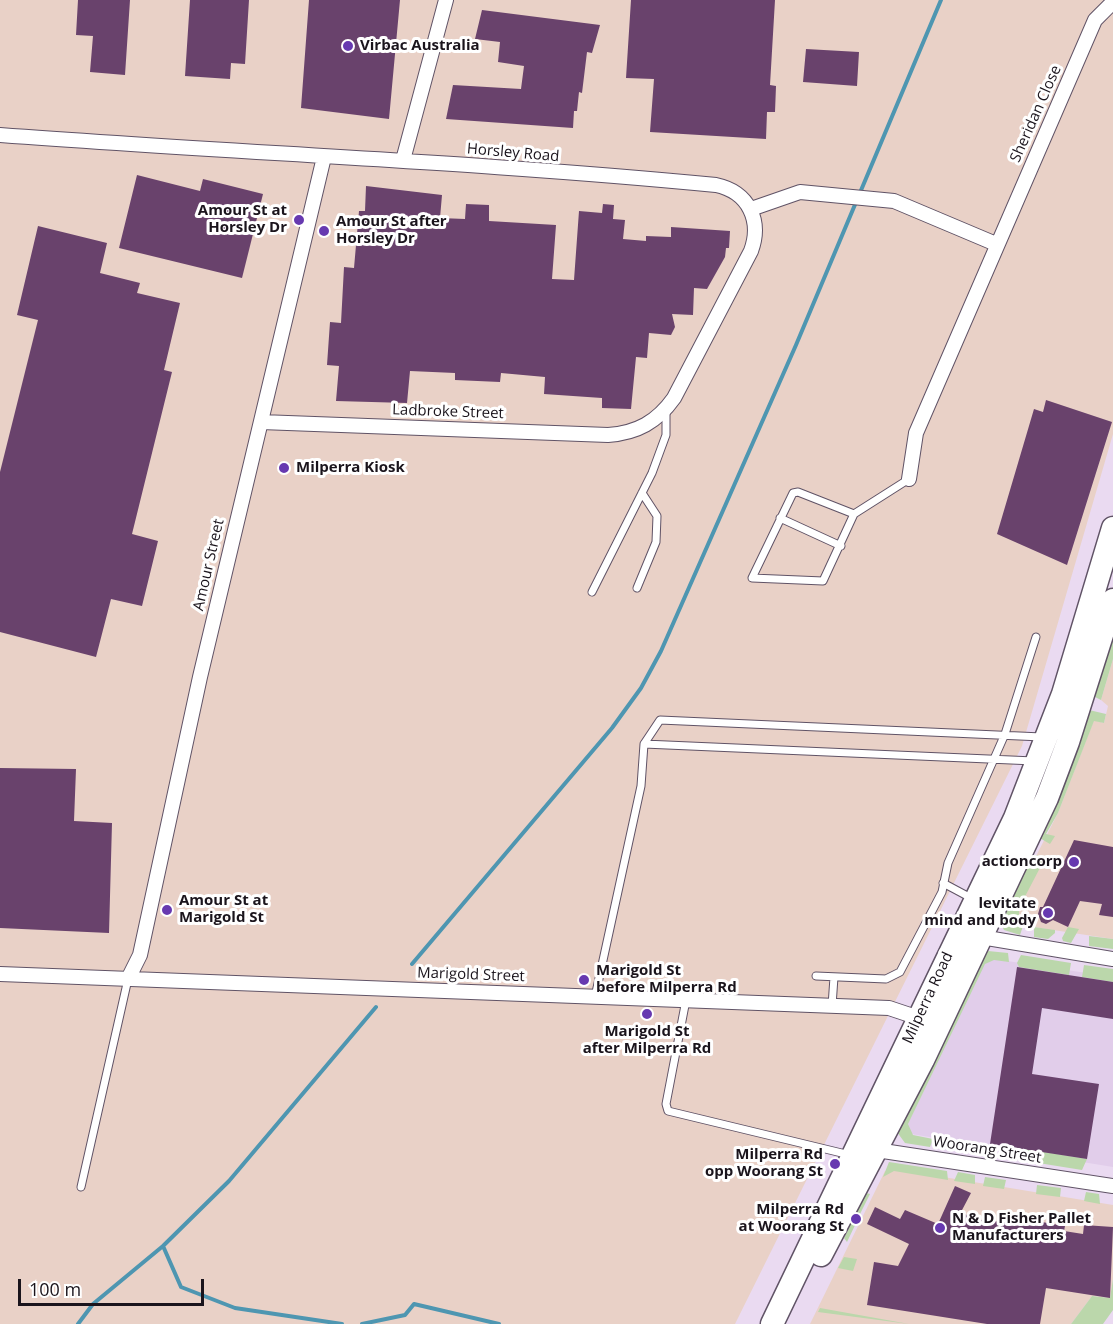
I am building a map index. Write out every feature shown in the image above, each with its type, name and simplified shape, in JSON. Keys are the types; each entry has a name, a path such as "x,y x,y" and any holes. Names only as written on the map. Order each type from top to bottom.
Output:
{"highway":[{"name":"Milperra Road","path":"788,1324 917,1017 1015,818 1047,738 1113,528"},
{"name":"Milperra Road","path":"772,1324 861,1151 939,1025 981,937 1056,775 1113,600"}],"street":[{"path":"403,160 446,0"},
{"name":"Sheridan Close","path":"909,479 916,433 996,244 1095,20 1113,2"},
{"name":"Horsley Road","path":"0,135 324,157 403,160 716,185 738,193 750,209"},
{"name":"Amour Street","path":"128,979 140,955 200,677 324,157"},
{"path":"666,410 751,251 756,231 750,209 800,192 880,198 894,201 996,244"},
{"name":"Ladbroke Street","path":"261,422 593,434 633,432 645,427 666,410"},
{"path":"981,937 1113,959"},
{"name":"Marigold Street","path":"0,974 889,1008 939,1025"},
{"name":"Woorang Street","path":"861,1151 1113,1186"}],"lane":[{"path":"592,592 642,493 666,435 666,410"},
{"path":"854,514 798,492 793,493 752,578 823,581 854,514 909,479"},
{"path":"637,588 656,542 657,516 642,493"},
{"path":"780,518 841,546"},
{"path":"816,976 886,979 896,976 942,892 948,862 1005,734 1036,637"},
{"path":"595,996 641,786 644,744 657,723 664,719 1005,734 1047,738"},
{"path":"644,744 1038,761"},
{"path":"943,883 974,900"},
{"path":"832,1006 834,977"},
{"path":"81,1187 128,979"},
{"path":"686,1000 666,1104 668,1111 861,1151"}],"shaded area":[{"path":"0,0 1113,0 1113,434 1022,746 735,1324 0,1324"},
{"path":"1113,659 1113,939 1020,925 1009,909 1058,813 1094,720 1104,723 1108,706 1101,700"},
{"path":"994,959 1113,977 1113,1167 911,1134 907,1125 985,961"},
{"path":"885,1171 907,1171 1113,1205 1113,1279 1110,1298 1092,1296 1071,1324 810,1324"}],"green space":[{"path":"1113,633 1113,659 1101,700 1093,696"},
{"path":"1089,710 1106,714 1104,723 1094,721 1058,813 1046,834 1055,836 1050,844 1038,837"},
{"path":"1030,854 1039,856 1042,864 1019,908 1019,916 1024,923 1020,935 1004,930 999,920"},
{"path":"1034,927 1055,930 1055,933 1048,939 1034,937"},
{"path":"1068,927 1079,929 1071,943 1063,941 1062,938"},
{"path":"1089,936 1113,939 1113,949 1089,946"},
{"path":"988,951 1008,953 1009,962 994,960 985,964 908,1124 913,1135 933,1139 930,1147 905,1143 897,1132 983,954"},
{"path":"1021,955 1071,963 1069,975 1019,967 1017,963"},
{"path":"1084,965 1113,969 1113,982 1082,977"},
{"path":"947,1141 989,1148 990,1144 993,1144 992,1156 947,1149"},
{"path":"1002,1145 1087,1159 1082,1170 1001,1157"},
{"path":"889,1162 947,1171 948,1180 894,1171 883,1177"},
{"path":"958,1172 975,1175 975,1184 954,1181"},
{"path":"985,1177 1006,1180 1004,1189 983,1186"},
{"path":"1037,1185 1061,1188 1060,1197 1036,1194"},
{"path":"1086,1192 1099,1194 1100,1204 1084,1201"},
{"path":"866,1193 870,1194 858,1218 855,1219 857,1221 847,1242 844,1238"},
{"path":"844,1257 857,1259 853,1271 838,1268"},
{"path":"1113,1279 1113,1310 1103,1324 1071,1324 1092,1296 1110,1298"},
{"path":"820,1308 909,1324 818,1312"}],"building":[{"path":"78,0 130,0 125,75 90,72 93,36 76,35"},
{"path":"190,0 249,0 245,64 231,63 230,79 185,76"},
{"path":"309,0 400,0 389,119 301,108"},
{"path":"631,0 775,0 770,85 776,86 775,112 767,112 766,139 650,132 654,79 626,78"},
{"path":"482,10 600,25 592,53 587,52 582,93 579,92 577,111 574,111 573,128 446,119 453,85 521,89 524,66 498,62 500,42 475,39"},
{"path":"806,49 859,52 857,86 803,82"},
{"path":"137,175 200,191 203,179 263,194 242,278 119,248"},
{"path":"366,186 442,195 440,218 465,219 466,204 489,205 489,221 556,225 552,279 574,280 579,211 602,213 603,204 614,205 613,219 625,220 623,239 646,241 646,236 671,237 671,227 730,231 729,248 726,248 725,257 707,289 694,288 693,315 672,314 675,327 671,335 649,333 647,358 636,357 631,409 602,408 602,398 544,394 545,377 501,373 500,382 455,380 455,373 410,371 407,403 336,401 339,366 327,365 330,322 341,323 344,267 354,268 359,211 365,211"},
{"path":"38,226 107,243 100,273 140,283 137,293 180,303 164,370 172,372 132,534 158,541 142,606 111,599 96,657 0,632 0,472 38,320 17,315"},
{"path":"1046,400 1112,422 1067,565 997,534 1034,409 1043,412"},
{"path":"0,768 76,769 74,821 112,823 109,933 0,928"},
{"path":"1074,840 1113,847 1113,917 1099,915 1102,904 1080,901 1068,927 1053,920 1046,924 1041,922 1038,914 1040,907 1043,907"},
{"path":"1017,967 1113,982 1113,1019 1042,1008 1032,1074 1099,1084 1087,1159 990,1144"},
{"path":"955,1186 971,1193 961,1212 977,1220 1035,1224 1036,1221 1065,1226 1064,1231 1083,1234 1084,1225 1113,1227 1110,1298 1046,1288 1040,1324 987,1324 867,1305 874,1262 898,1266 909,1244 867,1224 875,1207 900,1219 905,1210 938,1224"}],"waterway":[{"path":"412,964 612,728 641,688 661,651 796,345 941,0"},
{"path":"78,1324 93,1304 163,1246 229,1181 376,1007"},
{"path":"163,1246 181,1287 235,1308 342,1324"},
{"path":"362,1324 405,1315 414,1304 499,1324"}],"place":[{"name":"Virbac Australia","path":"348,46"},
{"name":"Amour St at Horsley Dr","path":"299,220"},
{"name":"Amour St after Horsley Dr","path":"324,231"},
{"name":"Milperra Kiosk","path":"284,468"},
{"name":"actioncorp","path":"1074,862"},
{"name":"Amour St at Marigold St","path":"167,910"},
{"name":"levitate mind and body","path":"1048,913"},
{"name":"Marigold St before Milperra Rd","path":"584,980"},
{"name":"Marigold St after Milperra Rd","path":"647,1014"},
{"name":"Milperra Rd opp Woorang St","path":"835,1164"},
{"name":"Milperra Rd at Woorang St","path":"856,1219"},
{"name":"N & D Fisher Pallet Manufacturers","path":"940,1228"}]}
